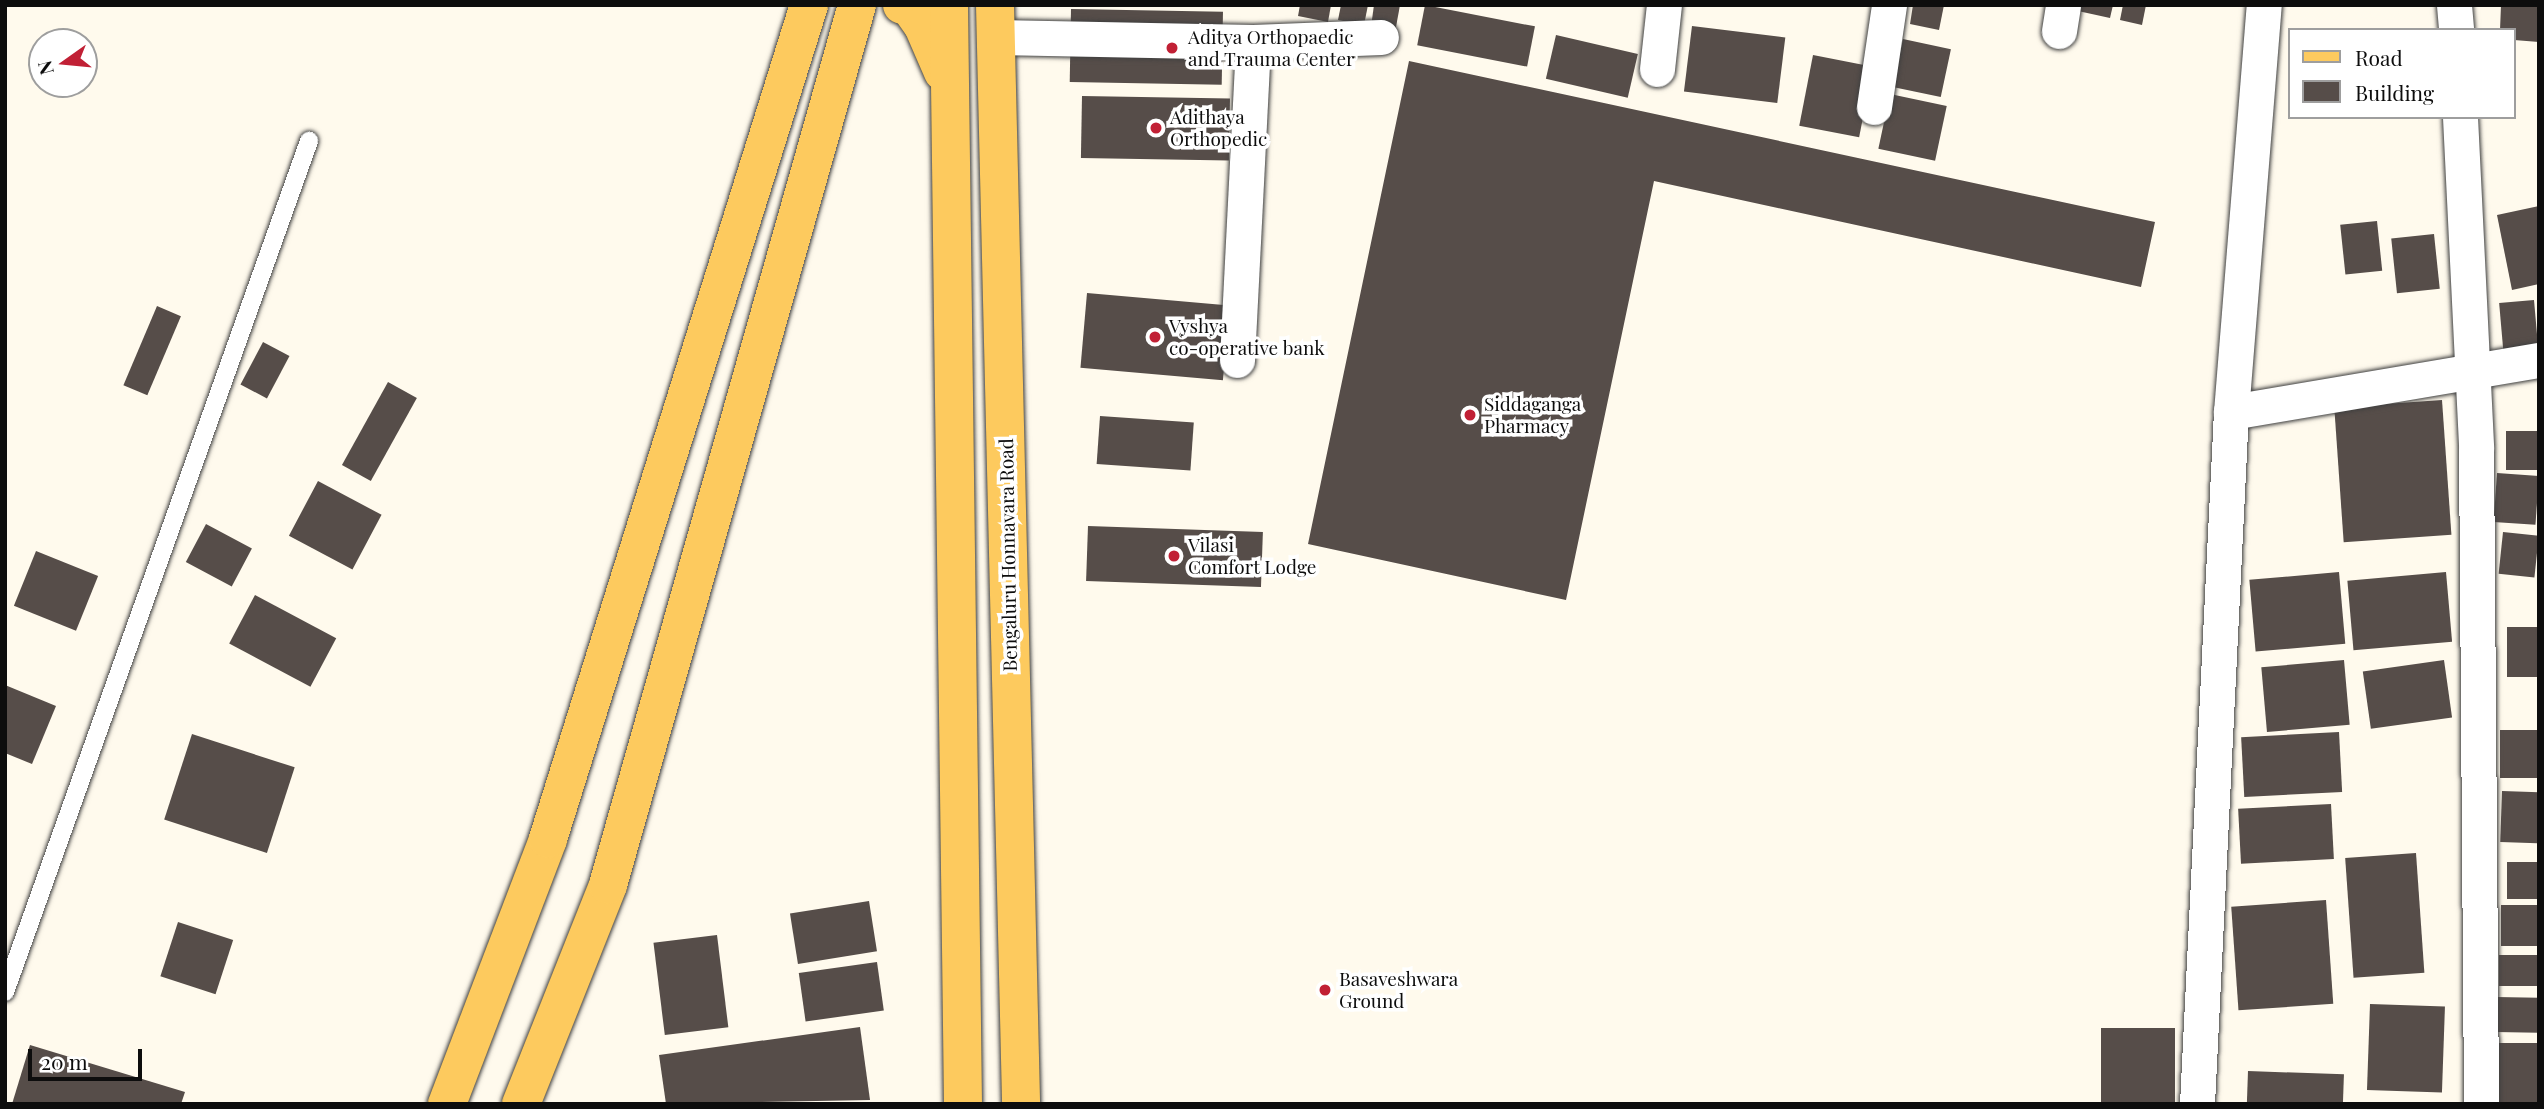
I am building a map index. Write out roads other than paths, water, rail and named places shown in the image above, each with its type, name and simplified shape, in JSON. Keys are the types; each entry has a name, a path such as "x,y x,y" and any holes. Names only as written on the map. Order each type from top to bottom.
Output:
{"main road":[{"path":"447,1104 548,839 809,5"},
{"path":"902,5 909,6 923,26 951,90"},
{"path":"949,5 963,1104"},
{"path":"521,1104 608,885 864,9"},
{"name":"Bengaluru Honnavara Road","path":"995,21 1021,1104"}],"street":[{"path":"1657,69 1664,5"},
{"path":"1874,107 1889,5"},
{"path":"2197,1104 2231,412 2264,5"},
{"path":"2455,5 2456,28"},
{"path":"995,21 1253,42 1381,37"},
{"path":"1237,360 1253,42"},
{"path":"2460,119 2472,373 2482,1104"},
{"path":"2231,412 2539,360"}],"lane":[{"path":"5,992 309,141"}],"place":[{"name":"Aditya Orthopaedic and Trauma Center","path":"1172,48"},
{"name":"Adithaya Orthopedic","path":"1156,128"},
{"name":"Vyshya co-operative bank","path":"1155,337"},
{"name":"Siddaganga Pharmacy","path":"1470,415"},
{"name":"Vilasi Comfort Lodge","path":"1174,556"},
{"name":"Basaveshwara Ground","path":"1325,990"}]}
